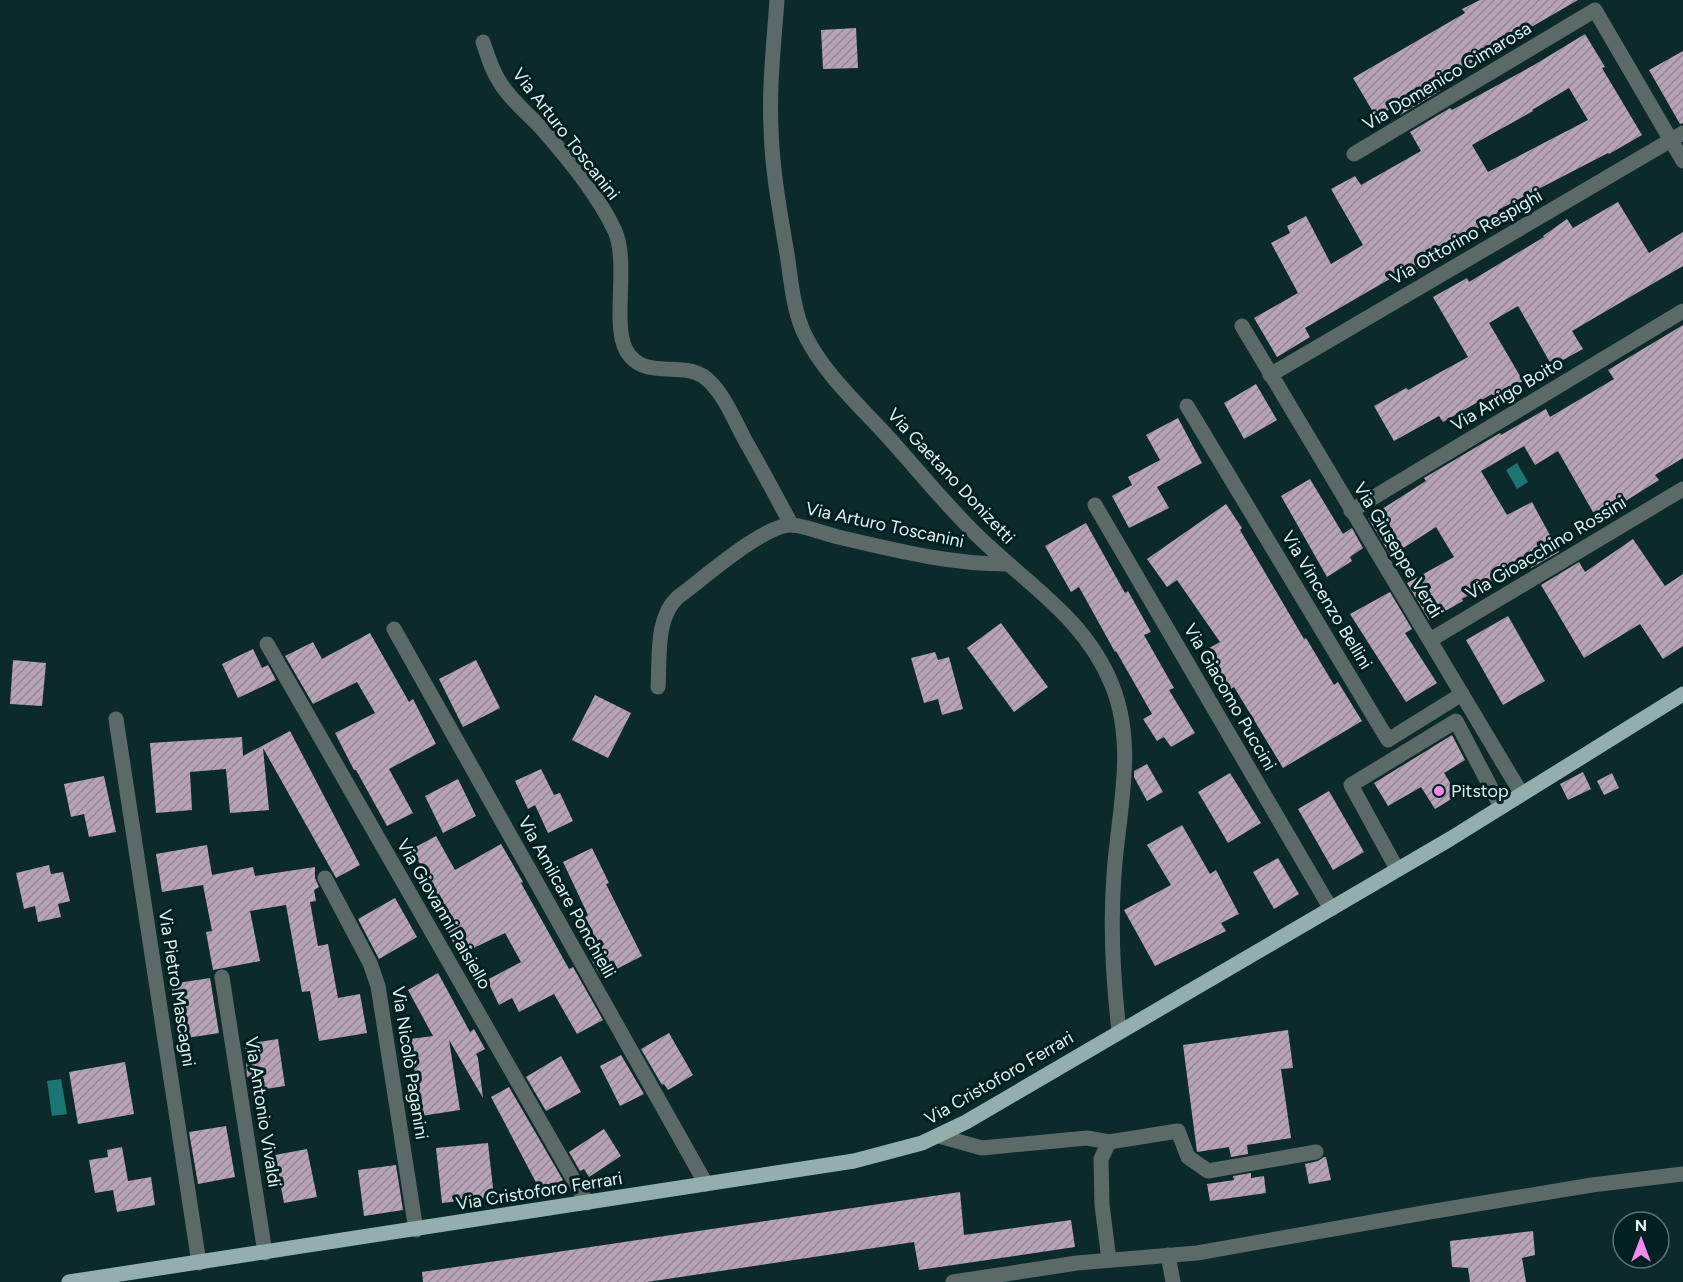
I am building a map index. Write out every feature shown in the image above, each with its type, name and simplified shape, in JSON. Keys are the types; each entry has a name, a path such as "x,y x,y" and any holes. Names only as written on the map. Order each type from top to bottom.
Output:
{"main road":[{"name":"Via Cristoforo Ferrari","path":"69,1282 706,1184 881,1155 913,1146 966,1122 1331,909 1683,694"}],"street":[{"name":"Via Gaetano Donizetti","path":"777,0 771,89 773,163 795,300 804,332 830,373 956,515 1007,564 1060,609 1081,633 1105,669 1113,686 1121,714 1125,749 1125,773 1114,873 1112,918 1113,981 1119,1031"},
{"name":"Via Domenico Cimarosa","path":"1354,154 1592,5 1676,136 1683,162"},
{"name":"Via Arturo Toscanini","path":"483,42 501,85 518,106 542,129 575,170 615,232 621,253 621,328 627,352 633,359 652,368 693,372 708,381 729,410 791,525"},
{"name":"Via Ottorino Respighi","path":"1270,375 1676,136"},
{"name":"Via Arrigo Boito","path":"1351,511 1683,311"},
{"name":"Via Giuseppe Verdi","path":"1242,326 1521,793"},
{"name":"Via Vincenzo Bellini","path":"1187,406 1388,740 1462,694"},
{"name":"Via Gioacchino Rossini","path":"1430,640 1683,489"},
{"name":"Via Giacomo Puccini","path":"1095,505 1331,909"},
{"name":"Via Arturo Toscanini","path":"658,687 662,626 670,606 678,597 761,536 791,525 836,537 933,557 1007,564"},
{"name":"Via Amilcare Ponchielli","path":"394,629 706,1184"},
{"name":"Via Giovanni Paisiello","path":"267,644 587,1203"},
{"name":"Via Pietro Mascagni","path":"116,719 199,1263"},
{"path":"1397,869 1351,784 1456,721 1501,807"},
{"name":"Via Nicolò Paganini","path":"325,878 370,963 378,986 416,1230"},
{"name":"Via Antonio Vivaldi","path":"222,976 266,1253"},
{"path":"939,1136 982,1148 1087,1138 1109,1142 1178,1131 1188,1157 1208,1171 1316,1152"},
{"path":"1109,1142 1101,1159 1102,1205 1109,1260"},
{"path":"952,1282 1077,1263 1197,1252 1581,1187 1683,1174"},
{"path":"1168,1255 1173,1282"}],"water":[{"path":"1517,463 1528,482 1517,489 1506,470"},
{"path":"61,1079 67,1114 52,1116 47,1081"}],"building":[{"path":"1480,0 1578,0 1516,36 1517,38 1435,83 1440,91 1400,115 1394,107 1376,117 1353,78 1465,13 1462,9"},
{"path":"856,28 858,68 823,69 821,30"},
{"path":"1585,34 1605,67 1602,68 1642,135 1498,210 1500,214 1451,246 1453,248 1417,269 1414,265 1305,328 1310,337 1277,357 1254,318 1298,293 1271,243 1290,233 1287,226 1306,216 1331,264 1363,245 1331,189 1355,176 1361,185 1421,151 1410,132 1450,108 1452,110","holes":["1569,88 1588,120 1488,172 1472,145"]},
{"path":"1683,51 1683,123 1680,124 1649,70"},
{"path":"1618,202 1649,253 1683,232 1683,266 1572,331 1583,349 1552,366 1518,306 1489,323 1523,381 1494,397 1492,394 1443,422 1439,416 1394,441 1374,406 1468,357 1433,297 1467,278 1469,282 1544,237 1567,219 1573,228"},
{"path":"1683,325 1683,458 1655,475 1659,480 1597,519 1558,451 1535,465 1524,446 1481,471 1507,515 1532,502 1559,552 1531,568 1526,560 1429,620 1407,583 1454,557 1436,527 1391,556 1368,518 1426,481 1424,478 1500,433 1501,435 1546,409 1550,417 1614,379 1608,370"},
{"path":"1256,384 1277,420 1244,439 1224,403"},
{"path":"1178,418 1202,463 1157,487 1169,508 1129,528 1112,496 1132,485 1128,477 1160,460 1146,435"},
{"path":"1310,479 1343,534 1352,528 1363,548 1350,557 1352,561 1327,577 1281,496"},
{"path":"1226,504 1242,528 1240,530 1304,639 1306,638 1334,685 1338,682 1362,721 1283,768 1234,687 1227,691 1204,651 1220,642 1177,580 1167,587 1147,559"},
{"path":"1086,523 1125,593 1128,591 1151,632 1144,635 1174,688 1169,690 1195,733 1171,747 1164,737 1157,741 1143,719 1152,714 1079,587 1071,592 1045,546"},
{"path":"1633,539 1665,586 1683,574 1683,646 1663,659 1640,624 1584,658 1541,585 1579,562 1585,572"},
{"path":"1390,592 1412,629 1405,633 1437,683 1406,702 1350,614"},
{"path":"1508,616 1545,681 1503,705 1466,640"},
{"path":"1001,623 1048,687 1014,712 967,648"},
{"path":"370,633 409,702 413,699 436,744 389,769 413,813 387,826 335,733 375,713 357,682 313,704 285,656 313,642 322,659"},
{"path":"253,649 262,668 268,665 276,680 238,698 222,664"},
{"path":"935,652 938,660 949,657 963,709 942,715 938,699 924,703 911,658"},
{"path":"13,660 46,663 42,706 10,704"},
{"path":"476,660 500,708 463,727 439,679"},
{"path":"595,695 631,713 608,758 572,740"},
{"path":"290,731 360,865 336,878 263,748 269,810 230,813 226,769 190,772 192,810 156,813 150,743 242,737 243,756"},
{"path":"1452,735 1465,760 1444,773 1458,795 1435,809 1421,787 1388,806 1374,783"},
{"path":"1147,764 1163,792 1147,801 1134,777 1134,771"},
{"path":"541,769 554,795 560,793 573,821 548,833 535,805 528,809 515,781"},
{"path":"1583,772 1591,789 1568,800 1560,784"},
{"path":"1230,773 1261,823 1228,843 1198,792"},
{"path":"1612,773 1619,788 1604,795 1597,781"},
{"path":"104,776 116,832 89,837 84,814 71,817 64,784"},
{"path":"458,779 476,816 443,833 425,796"},
{"path":"1329,791 1364,852 1333,870 1298,809"},
{"path":"1182,825 1210,874 1216,870 1239,914 1221,923 1226,931 1155,966 1124,910 1171,885 1147,845"},
{"path":"436,836 455,870 501,844 569,969 573,967 603,1020 577,1034 554,994 519,1012 512,998 499,1005 487,980 521,962 505,933 459,955 438,910 443,908 412,849"},
{"path":"207,845 212,875 253,867 255,876 315,867 315,878 319,887 314,890 316,901 310,902 318,946 328,944 338,998 360,994 367,1033 319,1041 310,991 302,992 286,905 250,911 260,961 213,970 206,932 212,931 203,885 162,892 156,854"},
{"path":"592,848 609,883 606,884 642,956 601,977 590,957 602,951 585,917 588,915 563,862"},
{"path":"1278,858 1299,894 1274,909 1253,872"},
{"path":"49,865 51,874 63,872 70,901 58,904 61,917 38,922 35,906 24,909 16,873"},
{"path":"395,898 417,937 379,959 358,919"},
{"path":"438,973 470,1032 474,1029 485,1049 476,1054 483,1098 449,1040 460,1110 421,1116 410,1039 433,1036 408,990"},
{"path":"210,978 219,1033 180,1039 171,984"},
{"path":"1288,1030 1293,1068 1281,1069 1291,1138 1247,1145 1248,1154 1231,1157 1229,1147 1197,1152 1183,1045"},
{"path":"669,1033 693,1075 668,1090 664,1084 662,1085 641,1049"},
{"path":"278,1039 285,1086 253,1091 251,1076 247,1077 245,1044"},
{"path":"621,1055 644,1094 620,1106 600,1066"},
{"path":"561,1056 581,1092 546,1111 526,1077"},
{"path":"125,1062 134,1114 78,1124 69,1072"},
{"path":"509,1087 563,1180 541,1192 491,1097"},
{"path":"226,1126 235,1177 198,1184 189,1132"},
{"path":"604,1129 621,1156 589,1177 584,1169 580,1171 569,1152"},
{"path":"488,1143 494,1197 442,1203 436,1148"},
{"path":"122,1147 128,1181 151,1177 155,1205 117,1212 113,1190 95,1193 89,1160 108,1157 107,1150"},
{"path":"307,1149 317,1197 284,1203 275,1155"},
{"path":"1326,1157 1331,1180 1309,1184 1305,1164"},
{"path":"396,1165 403,1210 364,1216 358,1170"},
{"path":"1251,1173 1251,1178 1264,1176 1266,1193 1210,1201 1207,1184 1234,1180 1233,1176"},
{"path":"960,1192 964,1235 1071,1220 1075,1247 919,1270 914,1242 647,1282 423,1282 422,1272"},
{"path":"1533,1231 1535,1255 1522,1258 1526,1282 1470,1282 1468,1268 1452,1267 1450,1241"}],"place":[{"name":"Pitstop","path":"1439,791"}]}
